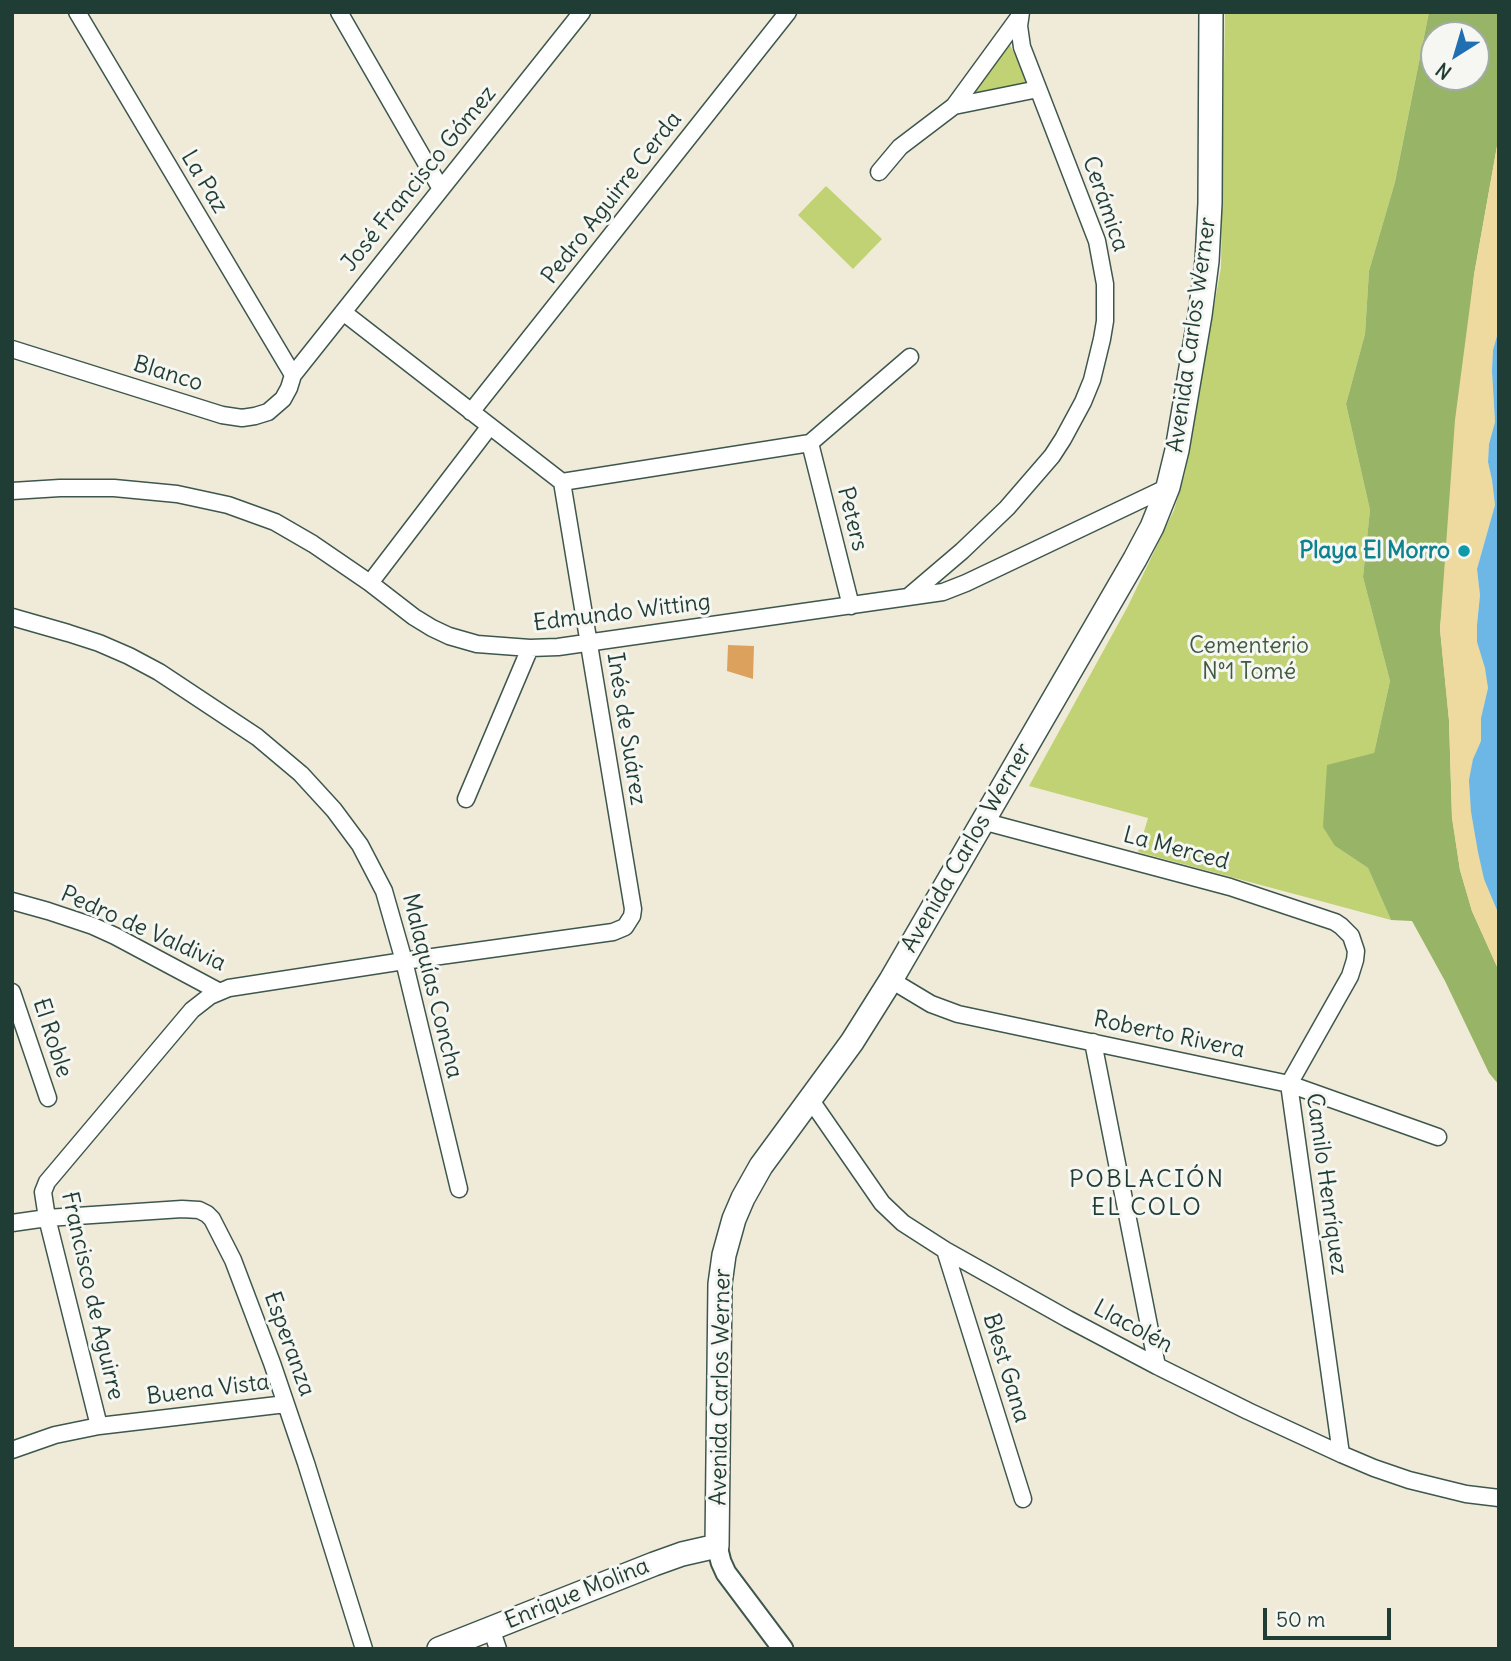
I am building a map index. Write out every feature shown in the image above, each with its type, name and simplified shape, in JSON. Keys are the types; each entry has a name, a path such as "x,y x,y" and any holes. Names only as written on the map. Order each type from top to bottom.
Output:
{"main road":[{"name":"Avenida Carlos Werner","path":"717,1546 720,1292 724,1255 734,1219 752,1182 852,1042 891,980 1135,559 1152,527 1168,487 1177,450 1207,261 1211,12"},
{"name":"Enrique Molina","path":"439,1649 494,1638 660,1561 717,1546"}],"street":[{"name":"La Paz","path":"77,12 293,375"},
{"path":"339,12 440,189"},
{"name":"José Francisco Gómez","path":"293,375 582,12"},
{"name":"Pedro Aguirre Cerda","path":"471,412 788,12"},
{"path":"879,172 907,141 954,106 1020,14"},
{"name":"Cerámica","path":"906,598 992,523 1041,470 1063,439 1078,411 1098,357 1106,302 1102,262 1090,220 1019,37 1020,14"},
{"path":"954,106 1038,89"},
{"path":"343,312 562,482 810,443 910,357"},
{"name":"Blanco","path":"12,349 242,418 261,414 276,406 286,394 293,375"},
{"path":"370,583 490,426"},
{"name":"Peters","path":"810,443 850,606"},
{"name":"Inés de Suárez","path":"562,482 633,909 628,924"},
{"name":"Edmundo Witting","path":"12,491 114,488 177,494 228,505 288,529 323,550 432,628 449,636 477,643 530,648 589,643 932,594 955,588 1168,487"},
{"name":"Malaquías Concha","path":"12,617 68,633 129,656 187,690 240,724 280,755 334,810 363,851 384,891 404,961 459,1189"},
{"path":"466,799 530,648"},
{"name":"La Merced","path":"982,821 1230,887 1335,922 1351,936"},
{"name":"Pedro de Valdivia","path":"12,901 93,926 218,991 404,961 613,932 628,924"},
{"name":"Camilo Henríquez","path":"1340,1454 1289,1084 1350,976 1356,951 1351,936"},
{"name":"Roberto Rivera","path":"891,980 931,1004 958,1014 1289,1084 1438,1137"},
{"name":"Francisco de Aguirre","path":"99,1426 47,1218 44,1187 183,1019 218,991"},
{"name":"El Roble","path":"12,992 48,1098"},
{"path":"1093,1042 1157,1366"},
{"name":"Llacolén","path":"810,1099 882,1203 903,1223 945,1250 1157,1366 1340,1454 1409,1480 1499,1499"},
{"name":"Esperanza","path":"12,1223 47,1218 182,1209 207,1214 217,1227 233,1260 261,1332 325,1522 364,1649"},
{"name":"Blest Gana","path":"945,1250 1023,1499"},
{"name":"Buena Vista","path":"12,1450 55,1435 99,1426 286,1404"},
{"name":"Avenida Carlos Werner","path":"717,1546 726,1573 783,1649"}],"green space":[{"name":"Cementerio N°1 Tomé","path":"1225,12 1429,12 1427,21 1420,21 1420,57 1395,182 1369,271 1365,334 1346,404 1370,510 1363,577 1390,681 1374,753 1335,846 1368,868 1391,920 1138,852 1148,818 1029,786 1128,606 1174,510 1185,473 1221,267"},
{"path":"1429,12 1499,12 1499,135 1474,275 1440,629 1449,720 1452,817 1460,870 1472,911 1499,971 1499,1085 1489,1073 1445,981 1412,921 1391,920 1368,868 1335,846 1323,827 1327,765 1374,753 1390,681 1363,577 1370,510 1346,404 1365,334 1369,271 1395,182 1420,57 1420,91 1490,91 1490,21 1427,21"},
{"path":"1008,41 1030,85 971,98 968,93"},
{"path":"826,186 882,239 853,269 798,215"}],"sand":[{"name":"Playa El Morro","path":"1499,135 1499,329 1493,350 1495,422 1489,444 1488,462 1495,505 1477,569 1480,595 1477,642 1486,668 1488,688 1481,718 1481,741 1473,759 1471,812 1484,878 1499,915 1499,971 1472,911 1460,870 1452,818 1449,720 1440,629 1455,420 1474,275"}],"water":[{"path":"1499,329 1499,915 1484,879 1478,852 1469,780 1473,759 1481,741 1481,718 1488,688 1477,642 1480,595 1477,569 1495,505 1488,462 1489,444 1495,422 1493,350"}],"building":[{"path":"728,645 754,646 753,679 727,671"}],"place":[{"name":"Playa El Morro","path":"1464,551"}],"district":[{"name":"POBLACIÓN EL COLO","path":"1147,1194"}]}
